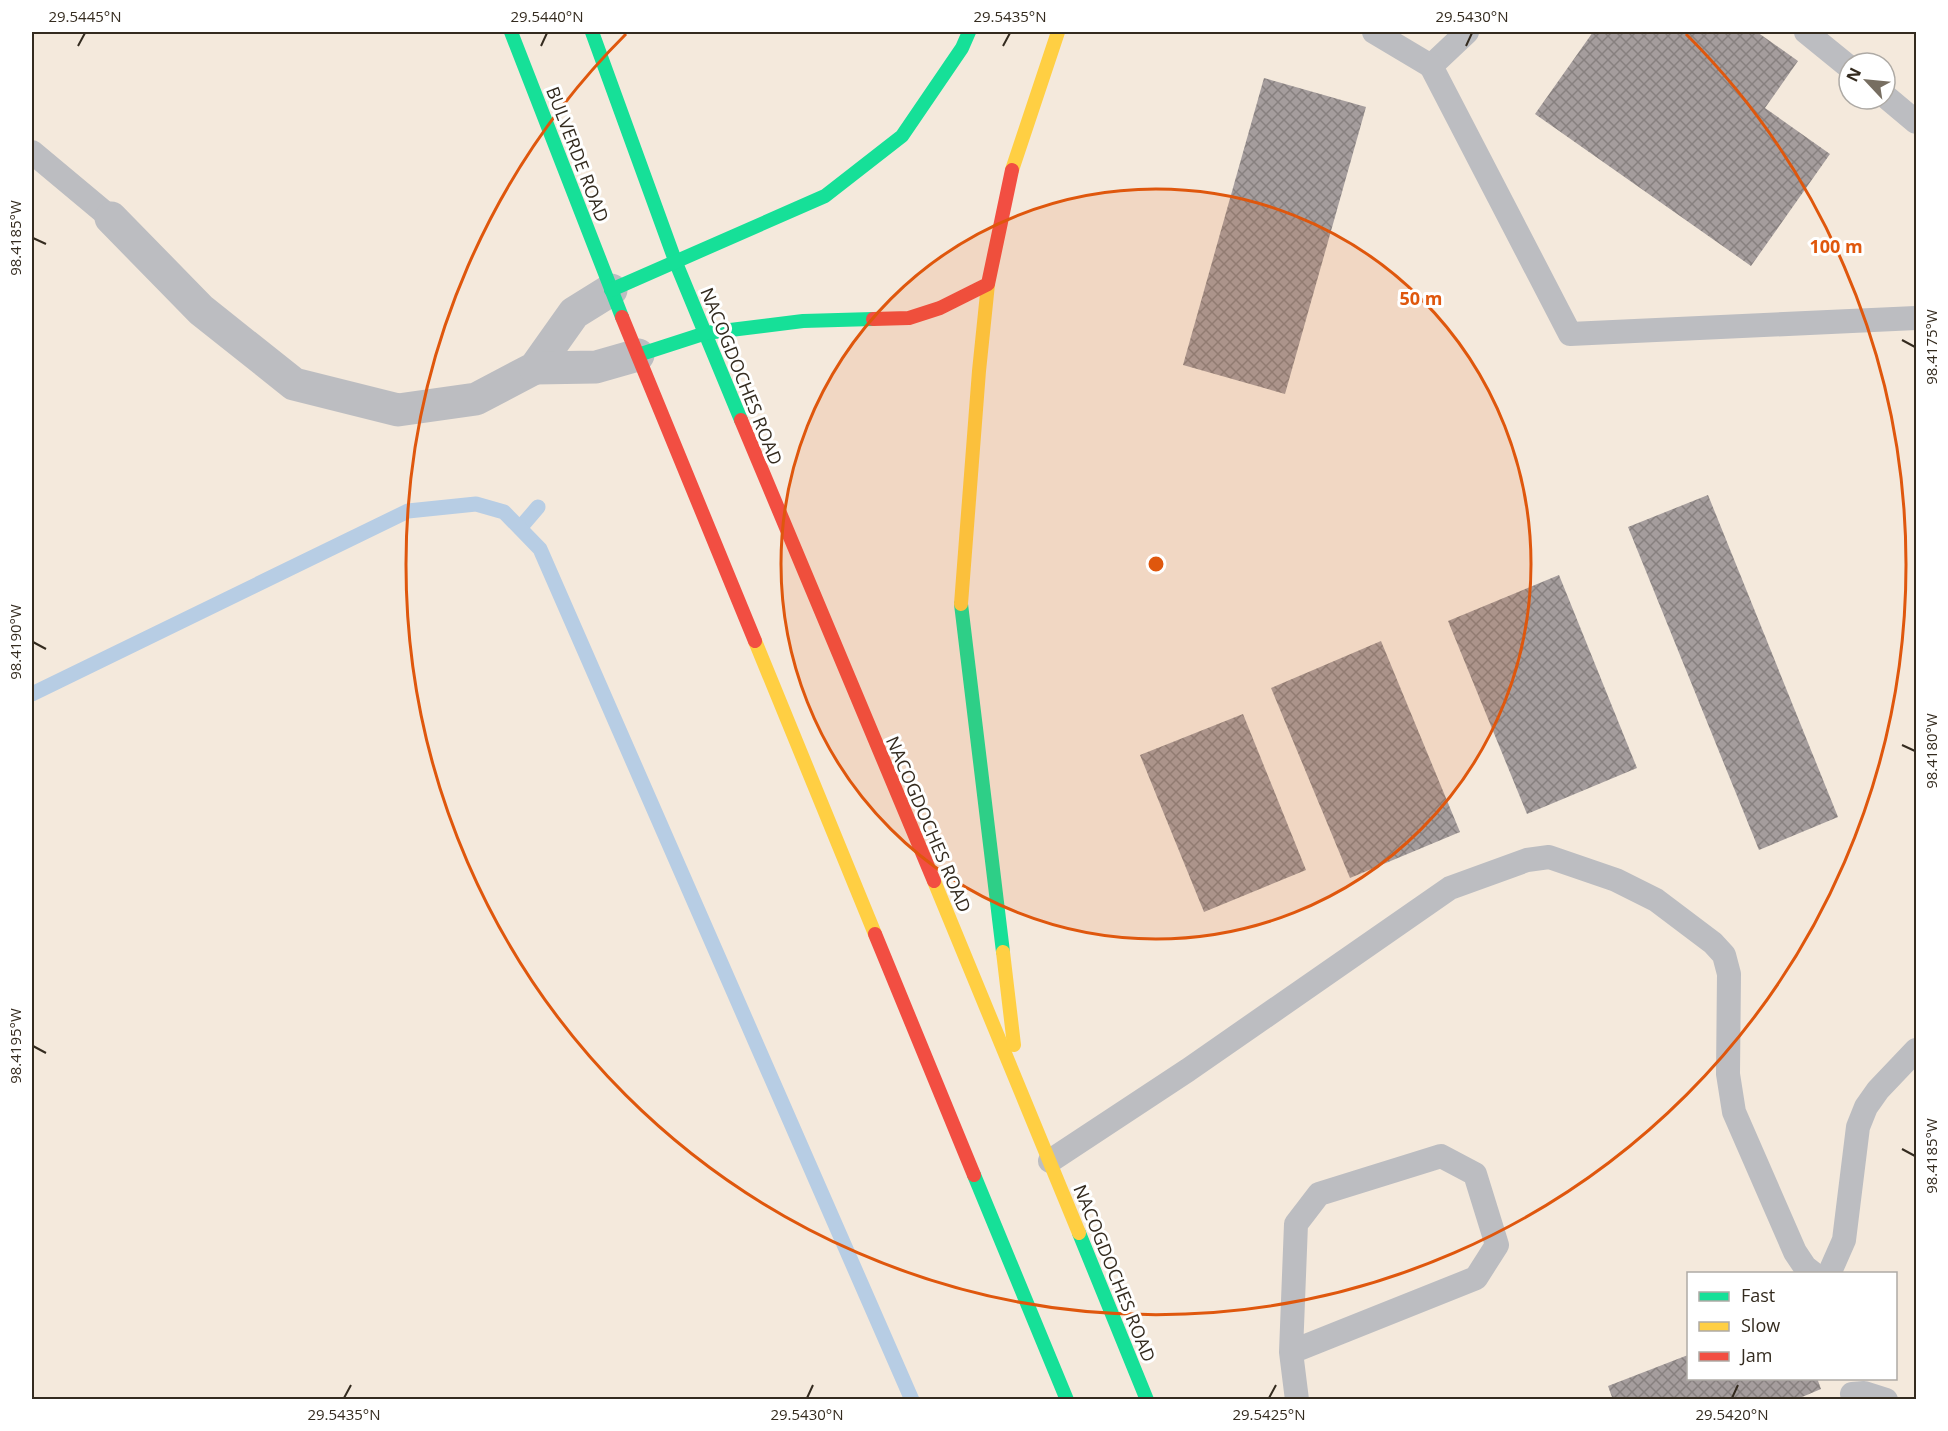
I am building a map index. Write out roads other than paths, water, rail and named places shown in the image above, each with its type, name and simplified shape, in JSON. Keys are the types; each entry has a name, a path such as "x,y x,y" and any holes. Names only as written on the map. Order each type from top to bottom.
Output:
{"main road":[{"name":"BULVERDE ROAD","path":"511,32 611,290"},
{"path":"592,32 676,263"},
{"path":"969,32 955,58 902,135 825,196 611,290 1067,1400"},
{"path":"1019,1086 961,604 988,284 1012,168 1058,32"},
{"name":"NACOGDOCHES ROAD","path":"676,263 1019,1086 1147,1400"},
{"path":"638,354 705,333 804,321 909,318 940,308 988,284"}],"street":[{"path":"111,218 201,310 294,384 398,410 476,399 535,368 596,367 638,354"},
{"path":"535,368 574,313 611,290"}],"lane":[{"path":"1374,32 1431,66 1570,334 1917,318"},
{"path":"1431,66 1467,32"},
{"path":"1806,32 1837,57"},
{"path":"1897,106 1917,122"},
{"path":"32,152 111,218"},
{"path":"1050,1161 1188,1070 1450,888 1527,860 1549,857 1616,880 1656,900 1713,943 1724,955 1729,974 1728,1074 1734,1112 1795,1252 1811,1272"},
{"path":"1830,1272 1844,1240 1858,1127 1866,1107 1878,1090 1917,1050"},
{"path":"1291,1352 1476,1278 1497,1245 1475,1174 1441,1156 1319,1194 1296,1224 1291,1352 1297,1400"},
{"path":"1848,1391 1886,1400"}],"waterway":[{"path":"32,694 408,511 476,504 504,512 540,549 912,1400"},
{"path":"520,528 538,507"}]}
